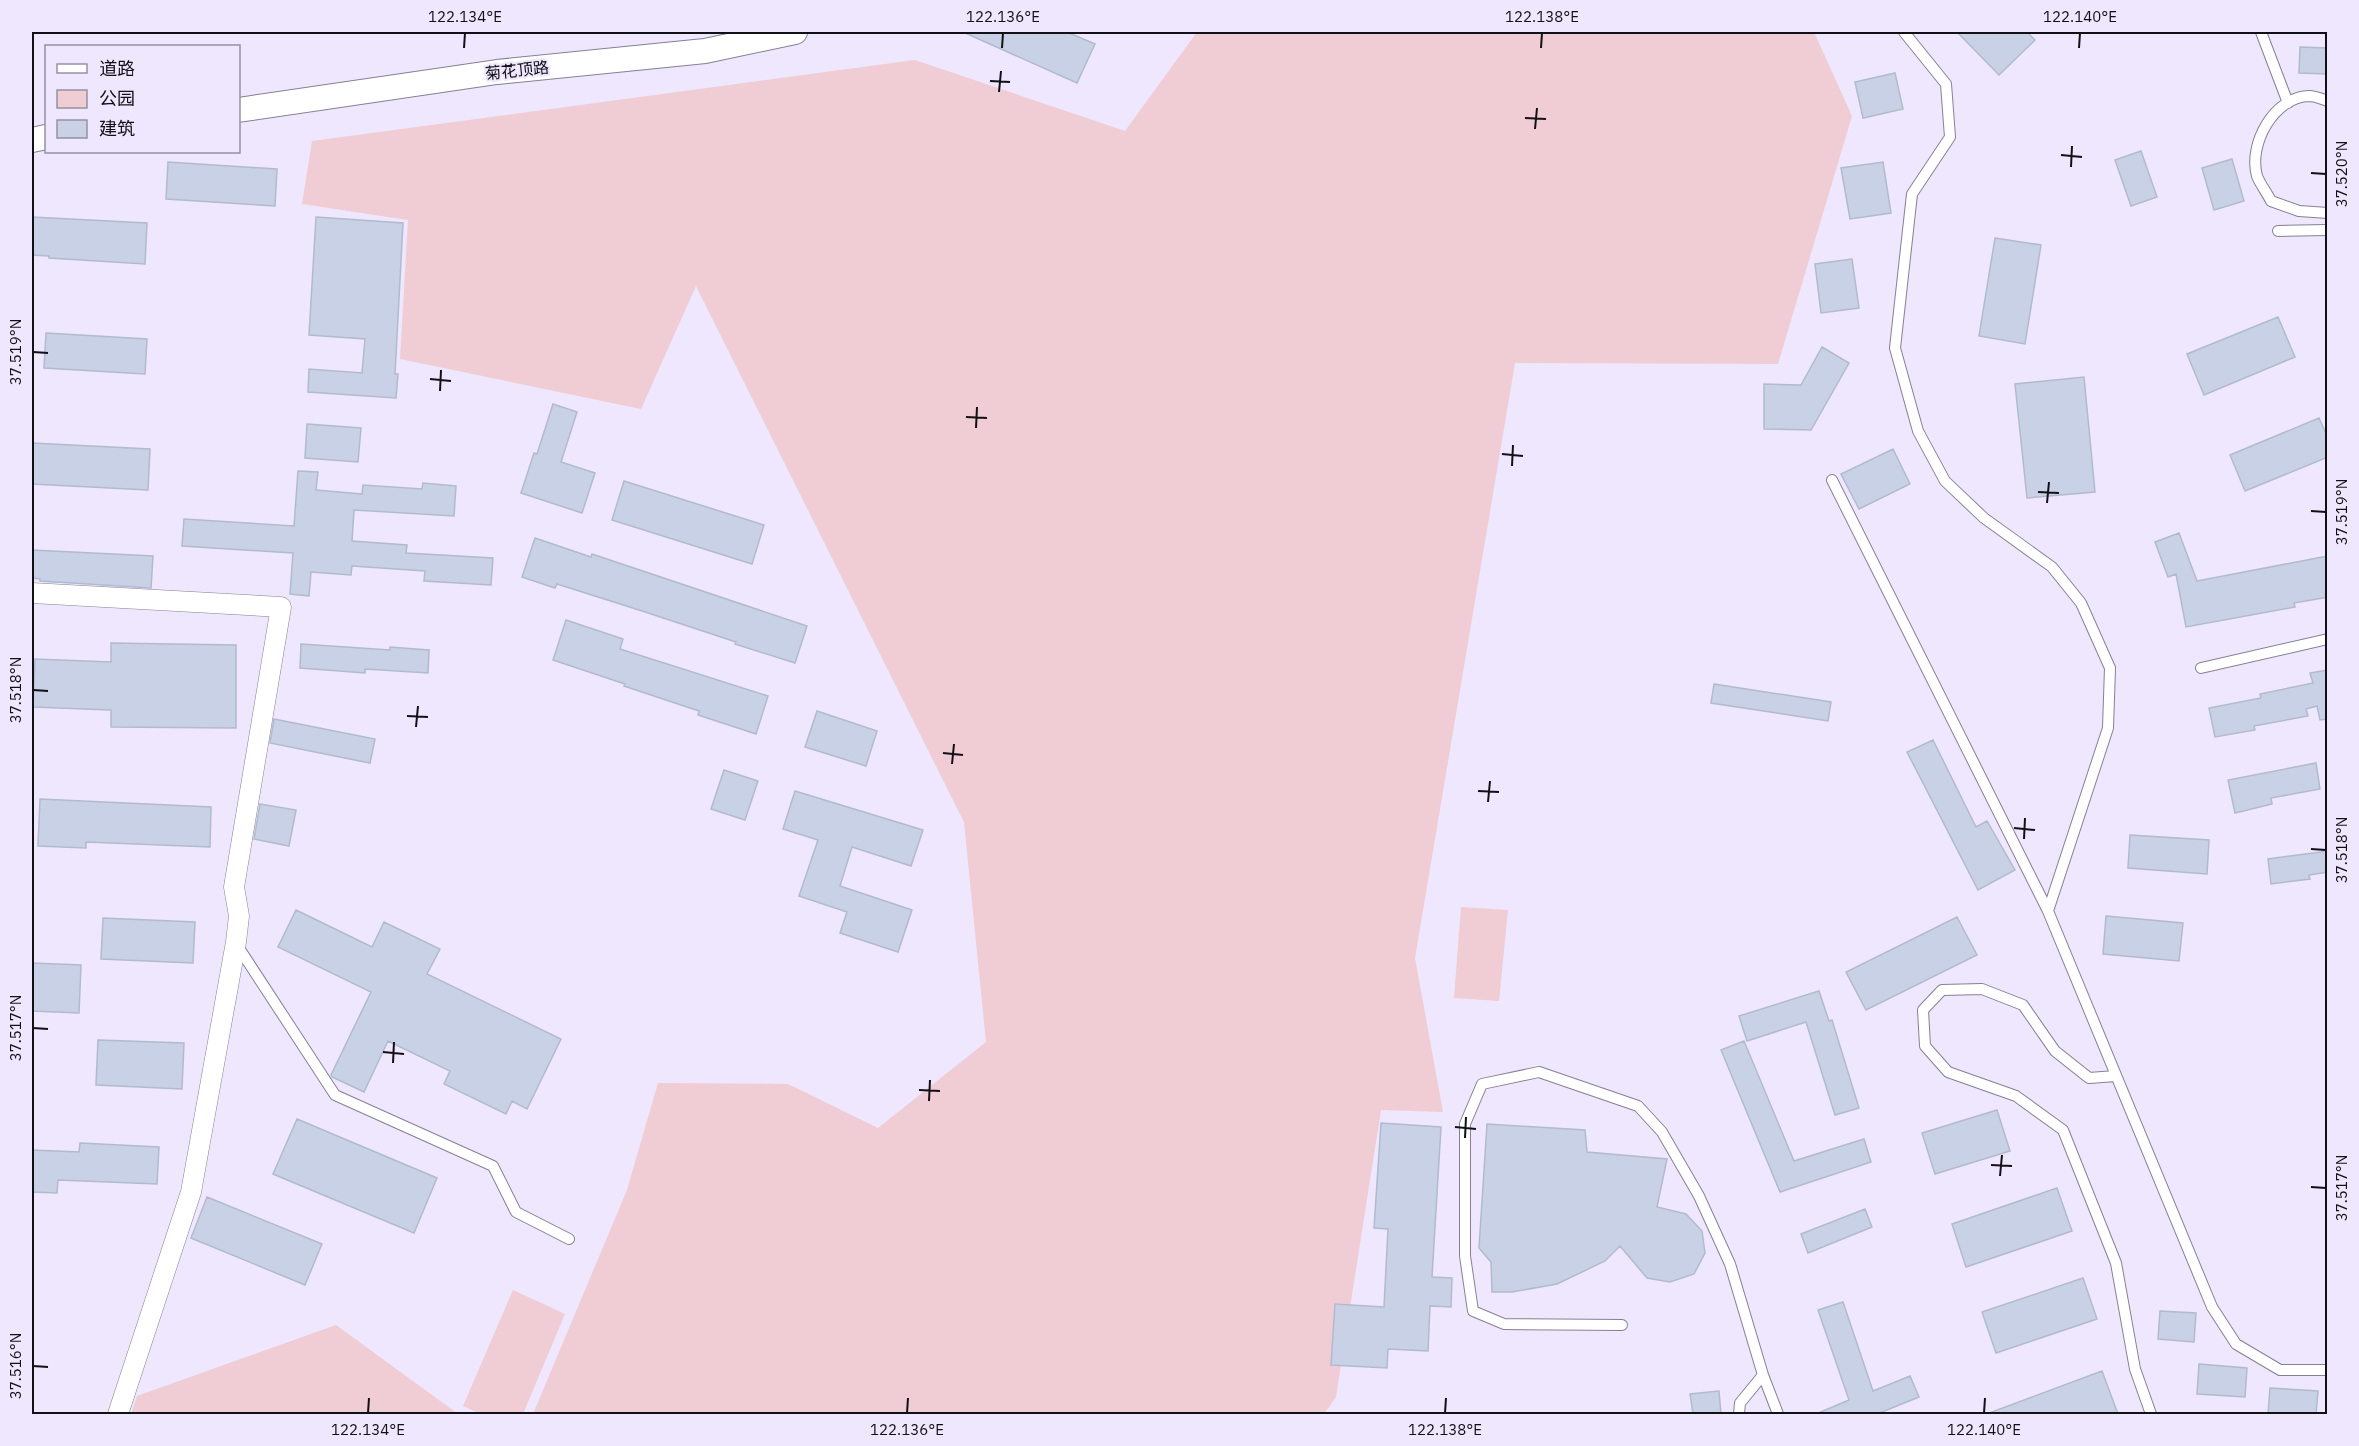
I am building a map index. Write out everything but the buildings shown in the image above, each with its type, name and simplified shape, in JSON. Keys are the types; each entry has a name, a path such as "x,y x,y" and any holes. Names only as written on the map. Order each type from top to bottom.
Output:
{"street":[{"name":"菊花顶路","path":"240,110 497,72 705,51 795,32"},
{"path":"32,592 281,607 234,887 239,916 236,942 191,1192 118,1414"}],"lane":[{"path":"1904,32 1946,84 1950,137 1912,194 1895,348 1918,431 1945,481 1984,519 2052,567 2081,603 2110,668 2108,728 2048,911"},
{"path":"2261,32 2288,103"},
{"path":"2328,101 2309,96 2288,103 2264,126 2255,149 2258,176 2271,201 2299,211 2328,213"},
{"path":"2278,231 2328,230"},
{"path":"1832,480 2048,911 2212,1307 2236,1344 2280,1370 2328,1370"},
{"path":"2201,668 2328,639"},
{"path":"236,942 335,1095 493,1166 516,1212 568,1239"},
{"path":"2116,1076 2089,1078 2055,1051 2023,1005 1982,988 1942,990 1923,1010 1925,1046 1948,1072 2016,1096 2063,1130 2115,1263 2135,1369 2151,1414"},
{"path":"1622,1325 1504,1324 1473,1311 1465,1256 1465,1124 1482,1084 1539,1072 1638,1106 1662,1132 1703,1206 1730,1264 1762,1375 1778,1414"},
{"path":"1739,1414 1740,1403 1762,1375"}],"green space":[{"path":"1197,32 1814,32 1852,116 1778,364 1515,363 1415,958 1443,1112 1381,1110 1336,1397 1324,1414 533,1414 627,1190 658,1083 788,1084 878,1128 986,1042 964,822 696,286 641,409 400,359 408,220 302,204 312,141 915,60 1125,131"},
{"path":"1461,907 1508,910 1499,1001 1454,998"},
{"path":"513,1290 565,1314 523,1414 481,1414 463,1406"},
{"path":"336,1325 458,1414 131,1414 137,1396"}]}
